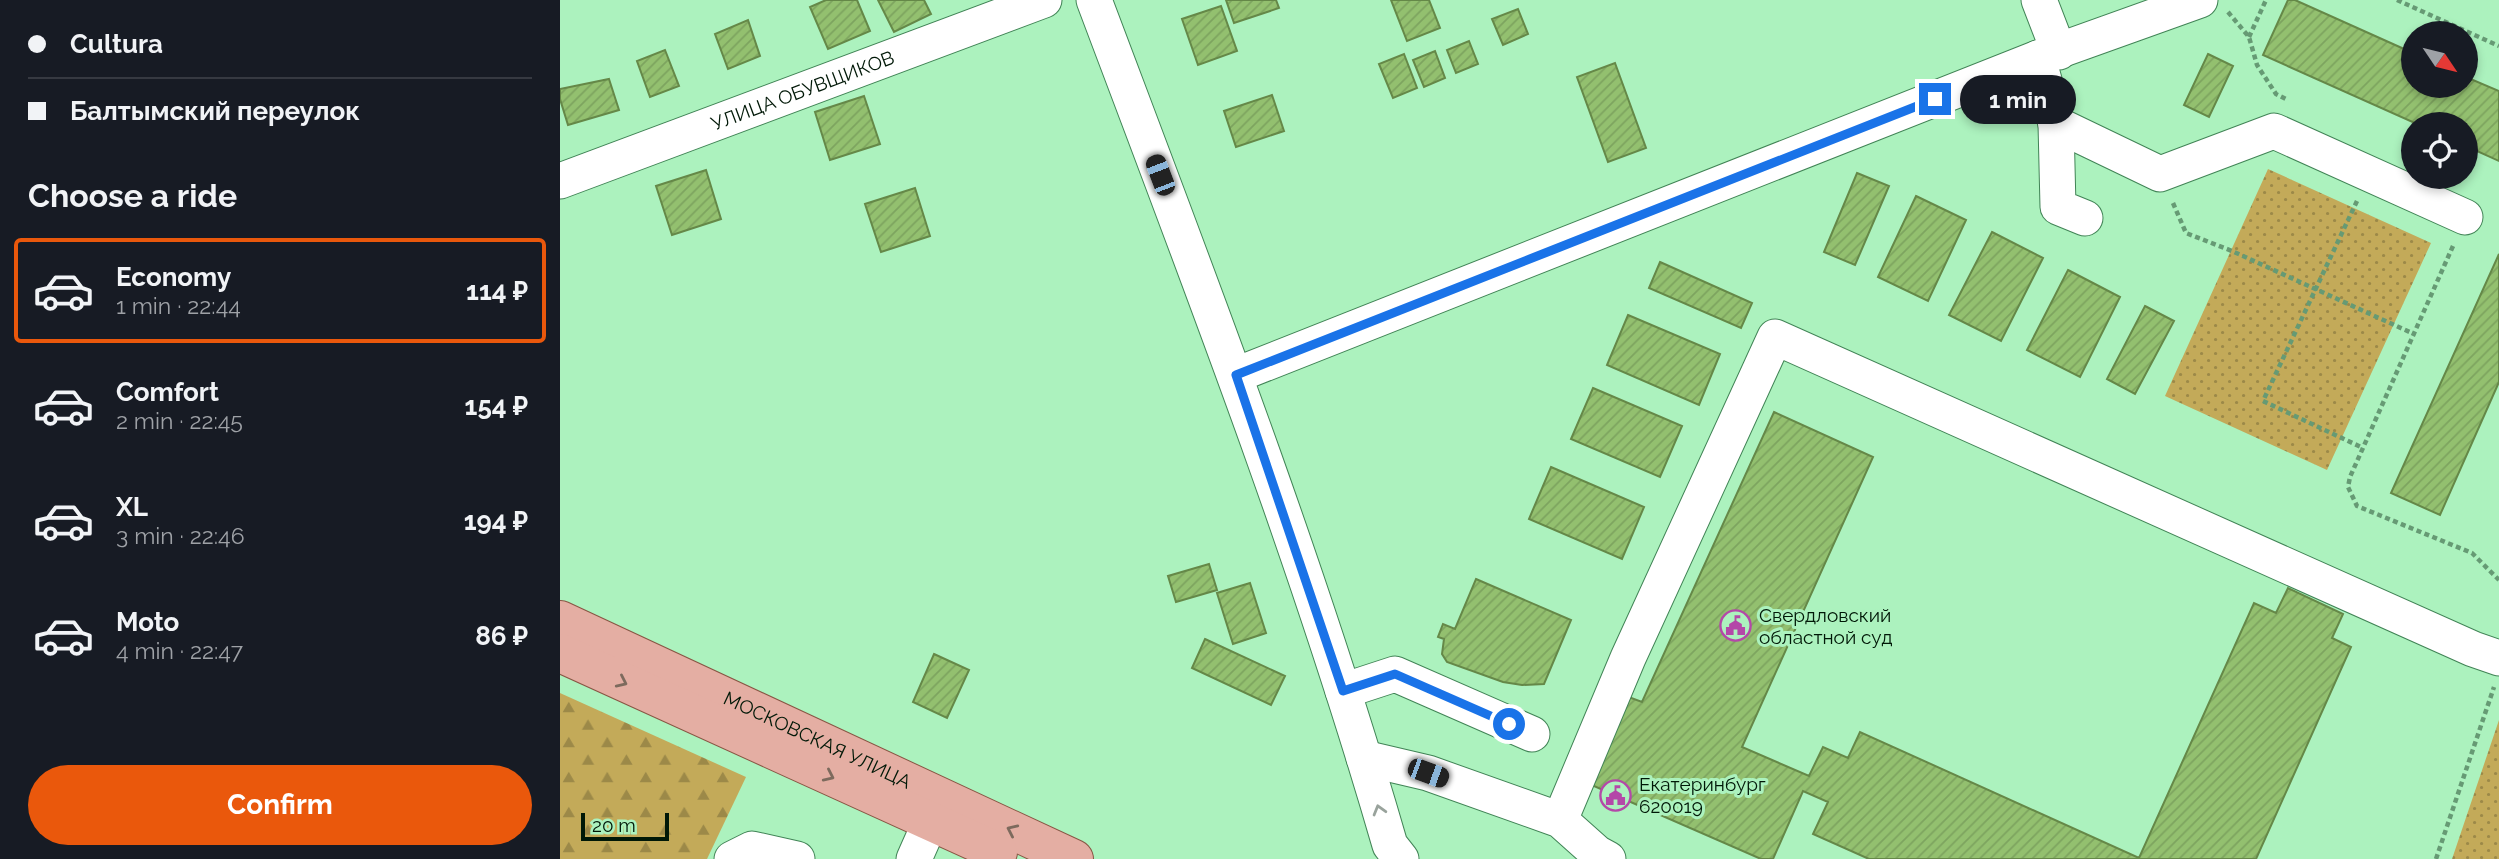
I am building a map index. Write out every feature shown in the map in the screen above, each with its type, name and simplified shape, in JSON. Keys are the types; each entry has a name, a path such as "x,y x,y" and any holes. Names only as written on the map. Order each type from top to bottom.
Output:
{"main road":[{"name":"МОСКОВСКАЯ УЛИЦА","path":"560,620 935,810 1014,859"},
{"name":"МОСКОВСКАЯ УЛИЦА","path":"560,653 935,810 1074,859"}],"street":[{"name":"УЛИЦА ОБУВЩИКОВ","path":"560,181 1044,0"},
{"path":"1094,0 1236,375 1343,691 1390,845 1401,859"},
{"path":"2039,0 2049,55 2056,124 2058,207 2085,218"},
{"path":"1236,375 2049,55 2213,5"},
{"path":"2056,124 2160,174 2274,131 2465,218"},
{"path":"1560,820 1628,658 1775,337 2460,643 2497,672"},
{"path":"1343,691 1395,674 1532,734"},
{"path":"1364,758 1428,773 1560,820 1597,853 1608,859"},
{"path":"914,859 935,810"},
{"path":"732,859 752,849 797,859"}],"path":[{"path":"2249,37 2266,0"},
{"path":"2397,0 2499,46"},
{"path":"2213,5 2249,37 2257,65 2276,94 2300,105"},
{"path":"2160,174 2186,233 2316,288 2414,334"},
{"path":"2363,448 2263,401 2369,174"},
{"path":"2465,218 2350,477 2348,487 2357,506 2472,553 2499,580"},
{"path":"2436,859 2497,672"}],"green space":[{"path":"2268,169 2431,243 2327,470 2165,396"},
{"path":"560,693 746,777 707,859 560,859"},
{"path":"2499,720 2499,859 2452,859"}],"building":[{"path":"826,0 857,0 870,31 828,49 810,7"},
{"path":"878,0 924,0 931,14 894,32"},
{"path":"1226,0 1276,0 1279,8 1234,23"},
{"path":"1391,0 1429,0 1440,28 1407,41"},
{"path":"2288,0 2295,0 2401,48 2401,98 2478,98 2478,82 2499,91 2499,161 2478,151 2478,112 2401,112 2401,117 2263,55"},
{"path":"1221,6 1237,51 1198,65 1182,19"},
{"path":"1518,9 1528,34 1503,45 1492,19"},
{"path":"748,20 760,56 728,69 715,34"},
{"path":"1469,41 1478,64 1456,73 1447,50"},
{"path":"665,50 679,86 650,97 637,61"},
{"path":"1435,51 1445,78 1424,87 1413,60"},
{"path":"1404,54 1417,88 1393,98 1379,64"},
{"path":"2208,54 2233,66 2209,117 2184,105"},
{"path":"1615,63 1646,148 1608,162 1577,77"},
{"path":"609,79 619,110 568,125 560,99 560,89"},
{"path":"1272,95 1284,131 1236,147 1224,111"},
{"path":"864,96 880,144 830,160 815,112"},
{"path":"706,170 721,219 672,235 656,186"},
{"path":"1857,173 1889,186 1855,265 1824,252"},
{"path":"915,188 930,236 881,252 865,204"},
{"path":"1916,196 1966,220 1928,301 1878,277"},
{"path":"1992,232 2043,258 2001,341 1949,315"},
{"path":"2499,254 2499,382 2440,515 2391,493"},
{"path":"1660,262 1752,303 1741,328 1649,288"},
{"path":"2068,270 2120,297 2080,377 2027,350"},
{"path":"2145,306 2174,321 2135,394 2107,379"},
{"path":"1628,315 1720,354 1699,405 1607,365"},
{"path":"1593,388 1682,426 1660,477 1571,439"},
{"name":"Свердловский областной суд","path":"1774,412 1873,457 1742,747 1809,776 1823,747 1848,758 1860,732 2139,858 2254,603 2276,613 2288,588 2343,614 2332,638 2351,647 2256,859 1869,859 1813,834 1828,802 1803,791 1773,859 1761,859 1587,783 1626,696 1642,702"},
{"path":"1551,467 1644,507 1622,559 1529,519"},
{"path":"1209,564 1217,590 1176,602 1168,576"},
{"path":"1476,579 1571,620 1544,684 1503,682 1447,662 1442,654 1444,639 1438,637 1443,624 1455,629"},
{"path":"1250,583 1266,633 1233,644 1217,593"},
{"path":"1205,639 1285,676 1271,705 1192,668"},
{"path":"934,654 969,670 947,718 913,702"}],"place":[{"name":"Свердловский областной суд","path":"1736,626"},
{"name":"Екатеринбург 620019","path":"1616,795"}],"route":[{"path":"1509,724 1395,674 1343,691 1236,375 1935,99"}]}
